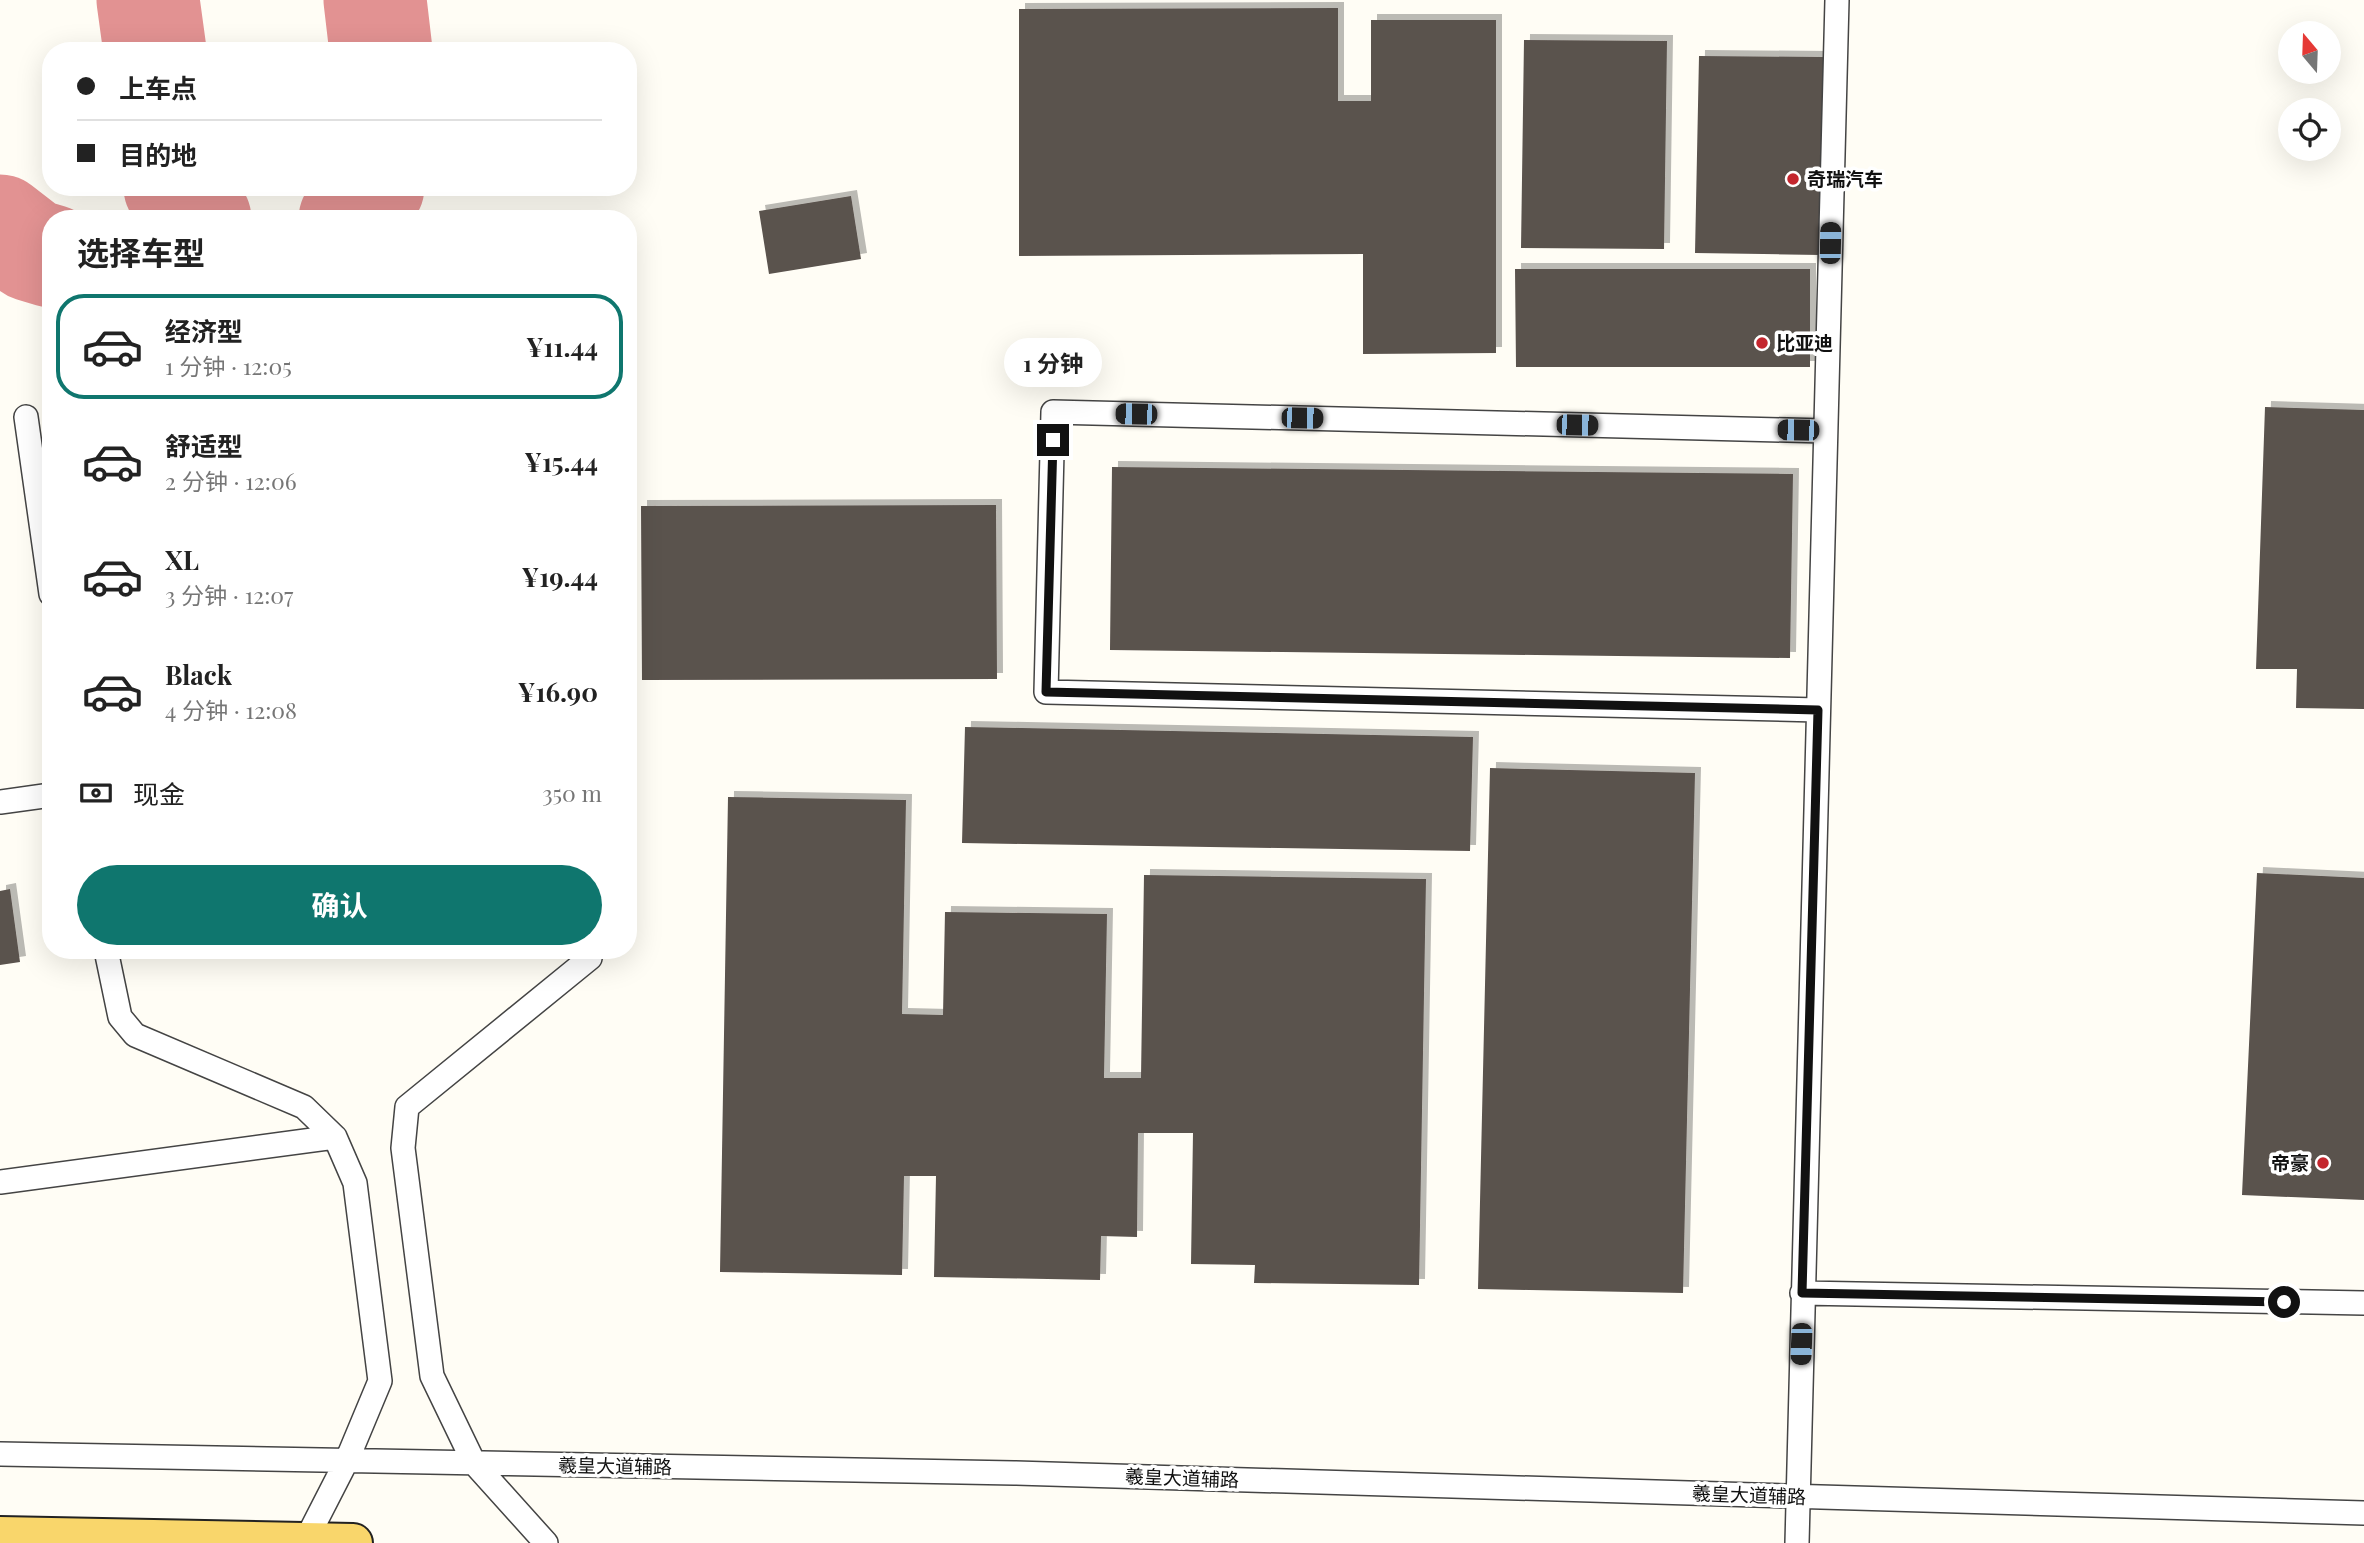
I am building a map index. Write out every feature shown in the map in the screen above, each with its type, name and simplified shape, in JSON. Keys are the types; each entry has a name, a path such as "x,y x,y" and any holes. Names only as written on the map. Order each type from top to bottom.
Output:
{"main road":[{"path":"0,1536 353,1543"}],"lane":[{"path":"1797,1543 1837,0"},
{"path":"1818,710 1046,692 1054,412 1825,431"},
{"path":"26,417 42,530"},
{"path":"0,803 42,796"},
{"path":"109,959 120,1017 135,1035 304,1107 335,1137 355,1183 380,1381 347,1460 305,1542"},
{"path":"546,1543 474,1464 432,1376 403,1148 407,1107 589,959"},
{"path":"0,1182 335,1137"},
{"path":"1802,1293 2364,1303"},
{"name":"羲皇大道辅路","path":"0,1454 1014,1473 2364,1513"}],"building":[{"path":"1338,8 1338,101 1371,101 1371,20 1496,20 1496,353 1363,354 1363,254 1019,256 1019,9"},
{"path":"1524,40 1667,41 1664,249 1521,248"},
{"path":"1699,56 1825,57 1821,255 1695,253"},
{"path":"851,196 861,259 769,274 759,211"},
{"path":"1515,269 1810,269 1810,367 1516,367"},
{"path":"2265,407 2364,410 2364,709 2296,708 2297,669 2256,669"},
{"path":"1112,467 1793,474 1790,658 1110,650"},
{"path":"996,505 997,679 642,680 641,506"},
{"path":"965,727 1473,737 1470,851 962,843"},
{"path":"1490,768 1695,773 1683,1293 1478,1289"},
{"path":"728,797 906,800 902,1014 943,1015 945,912 1107,914 1104,1078 1141,1078 1144,875 1426,879 1419,1285 1254,1283 1255,1265 1191,1264 1193,1133 1138,1133 1137,1237 1101,1236 1100,1280 934,1277 936,1176 904,1176 902,1275 720,1272"},
{"path":"2257,873 2364,878 2364,1200 2242,1195"},
{"path":"10,889 20,962 0,965 0,891"}],"taxiway":[{"path":"148,0 154,42"},
{"path":"375,0 380,42"},
{"path":"180,196 190,210"},
{"path":"356,210 367,196"},
{"path":"0,226 31,250 42,253"}],"place":[{"name":"奇瑞汽车","path":"1793,179"},
{"name":"比亚迪","path":"1762,343"},
{"name":"帝豪","path":"2323,1163"}],"route":[{"path":"1053,440 1046,692 1818,710 1802,1293 2284,1302"}]}
